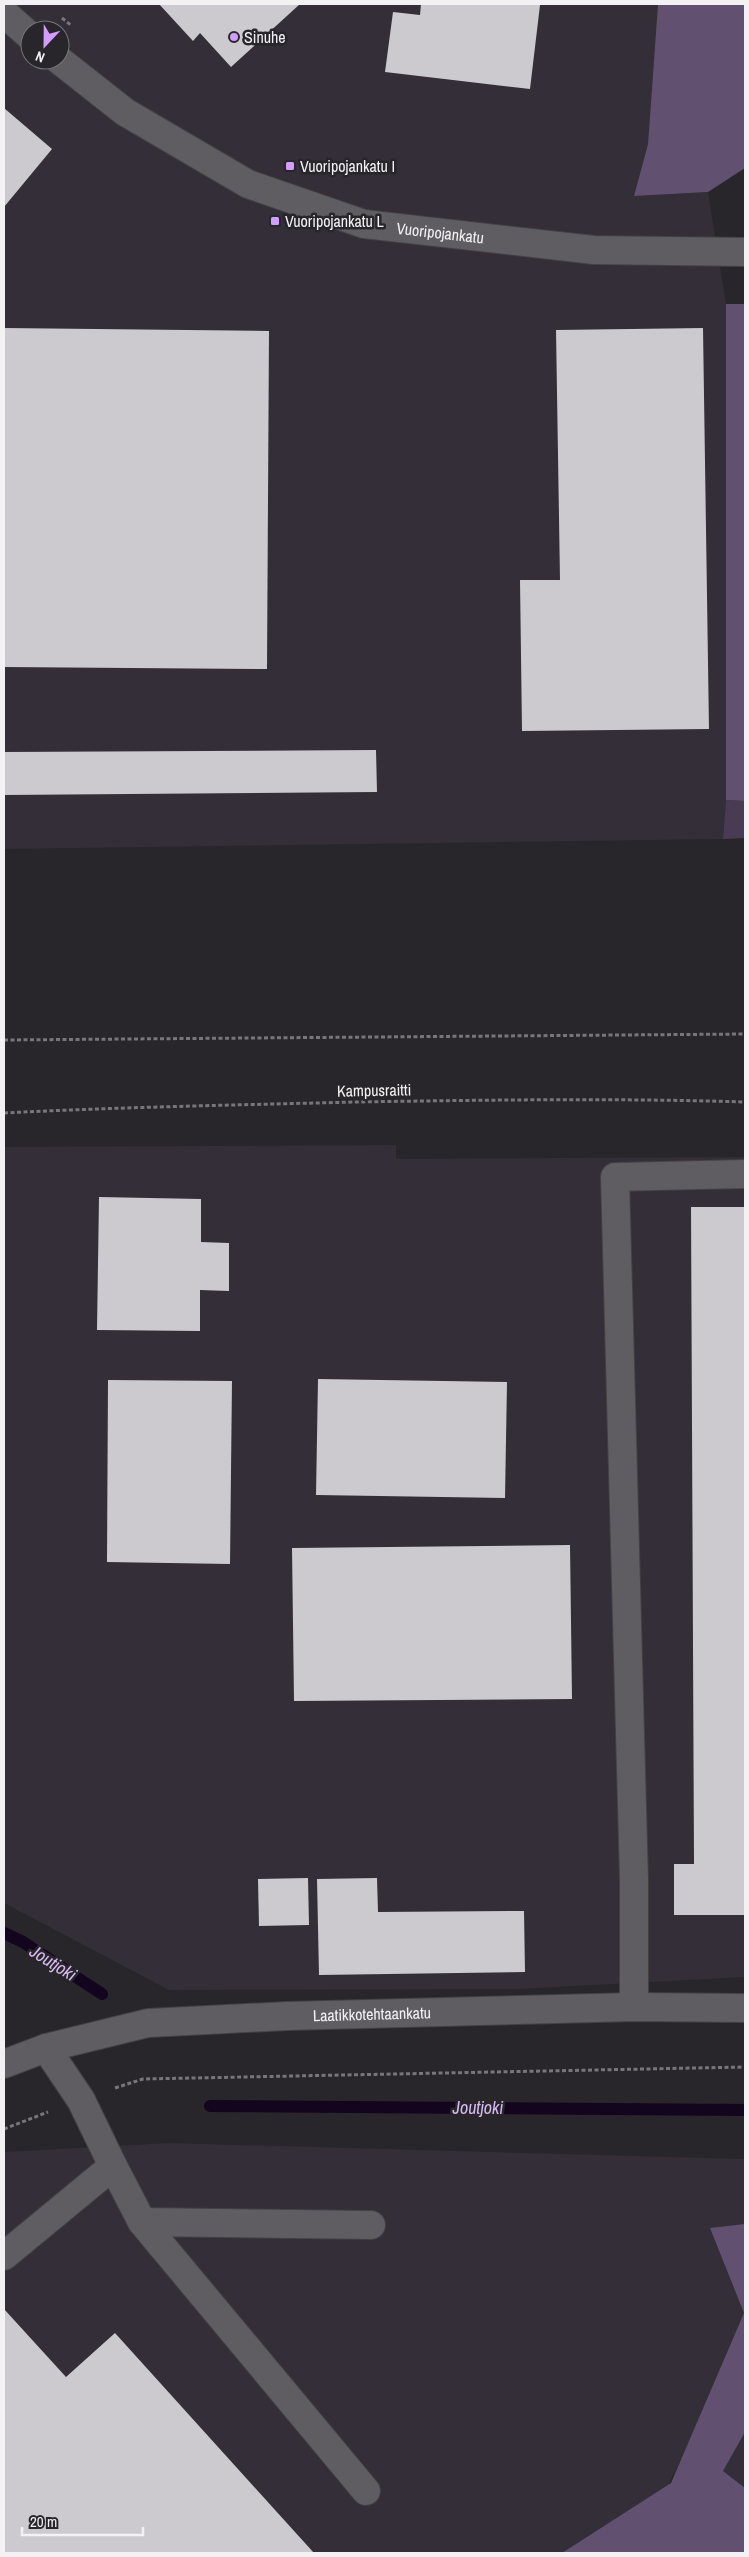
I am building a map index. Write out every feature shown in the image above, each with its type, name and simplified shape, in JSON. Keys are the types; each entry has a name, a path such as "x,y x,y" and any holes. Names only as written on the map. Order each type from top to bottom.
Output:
{"street":[{"path":"4,12 20,27"},
{"name":"Vuoripojankatu","path":"70,69 125,112 248,184 364,224 594,250 745,252"},
{"path":"634,2007 634,1880 615,1177 745,1174"},
{"name":"Laatikkotehtaankatu","path":"4,2064 46,2048 148,2023 288,2016 634,2007 745,2008"},
{"path":"46,2048 81,2100 142,2222 366,2491"},
{"path":"4,2256 113,2166"},
{"path":"142,2222 371,2225"}],"path":[{"path":"61,17 76,30"},
{"path":"4,1040 745,1034"},
{"name":"Kampusraitti","path":"4,1113 125,1107 624,1098 745,1102"},
{"path":"143,2079 745,2067"}],"shaded area":[{"path":"4,4 658,4 648,144 634,196 708,192 726,304 726,800 723,839 4,849"},
{"path":"658,4 745,4 745,168 708,192 634,196 648,144"},
{"path":"726,304 745,304 745,801 726,800"},
{"path":"726,800 745,801 745,838 723,839"},
{"path":"396,1145 396,1159 745,1157 745,1977 518,1989 169,1990 4,1903 4,1147"},
{"path":"169,2143 745,2159 745,2488 723,2471 681,2459 636,2553 4,2553 4,2152"},
{"path":"745,2224 745,2432 723,2471 745,2488 745,2553 562,2553 671,2483 744,2313 710,2228"}],"building":[{"name":"Sinuhe","path":"159,4 300,4 231,67 200,33 193,41"},
{"path":"421,4 540,5 530,89 385,72 393,12 420,15"},
{"path":"4,108 52,149 4,207"},
{"path":"4,328 269,331 267,669 4,667"},
{"path":"703,328 709,729 522,731 520,580 560,580 556,330"},
{"path":"376,750 377,792 4,795 4,752"},
{"path":"99,1197 201,1199 201,1242 229,1243 229,1291 200,1290 200,1331 97,1330"},
{"path":"691,1207 745,1207 745,1915 674,1915 674,1864 694,1864"},
{"path":"318,1379 507,1382 505,1498 316,1495"},
{"path":"108,1380 232,1381 230,1564 107,1562"},
{"path":"570,1545 572,1699 294,1701 292,1548"},
{"path":"308,1878 309,1925 259,1926 258,1879"},
{"path":"377,1878 378,1912 524,1911 525,1972 319,1975 317,1879"},
{"path":"4,2309 66,2377 115,2333 314,2553 4,2553"}],"waterway":[{"name":"Joutjoki","path":"4,1933 23,1942 102,1994"},
{"name":"Joutjoki","path":"210,2106 745,2110"}],"place":[{"name":"Sinuhe","path":"234,37"},
{"name":"Vuoripojankatu I","path":"290,166"},
{"name":"Vuoripojankatu L","path":"275,221"}]}
